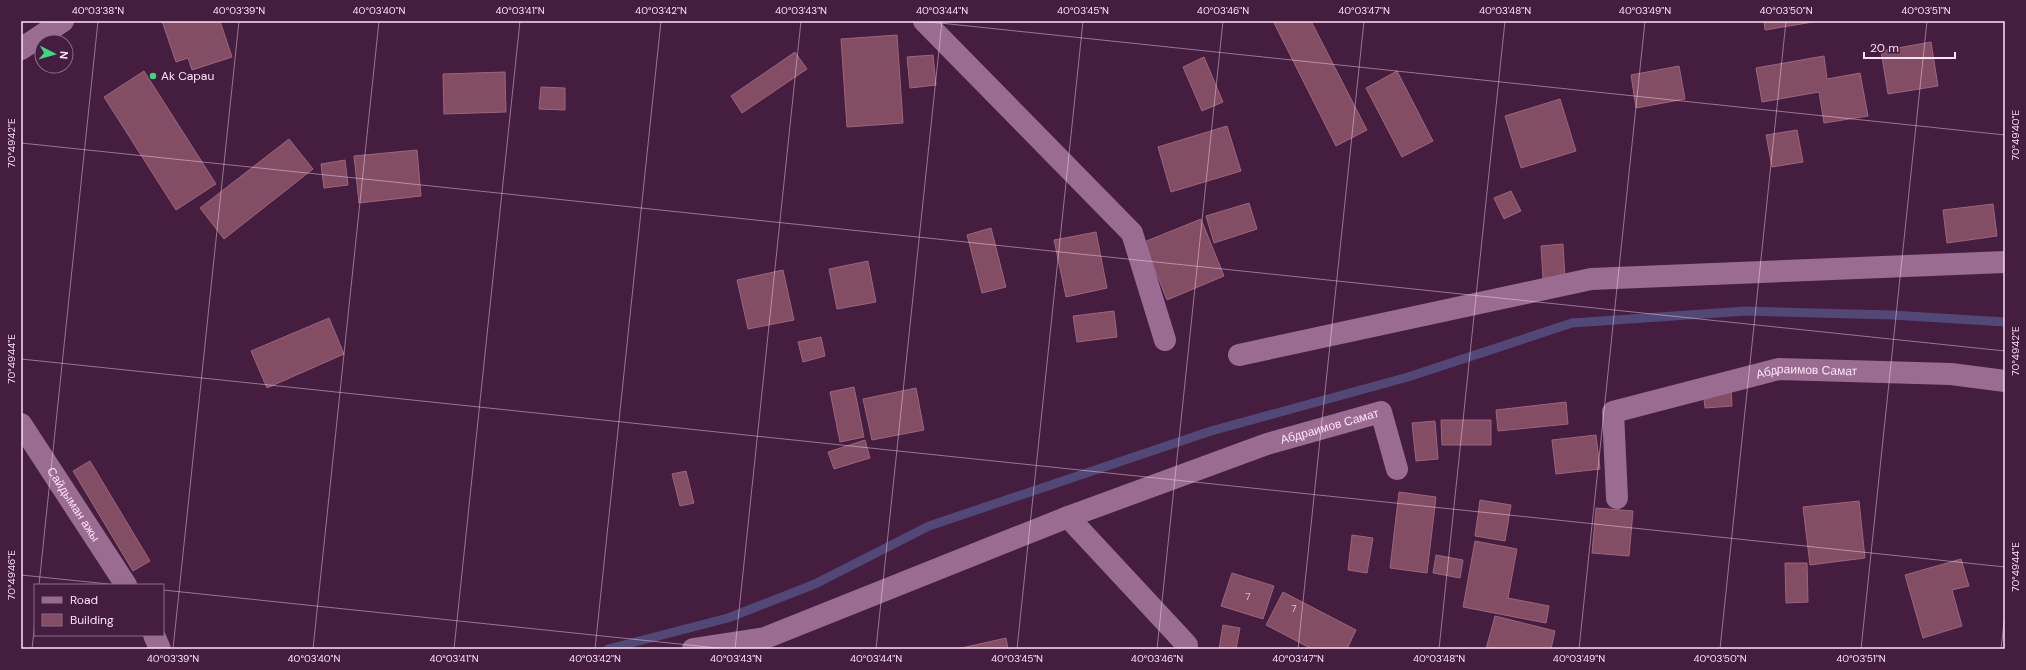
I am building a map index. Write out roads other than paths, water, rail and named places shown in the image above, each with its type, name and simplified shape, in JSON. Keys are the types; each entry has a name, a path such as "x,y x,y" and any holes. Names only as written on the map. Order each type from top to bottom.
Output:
{"street":[{"path":"21,49 63,21"},
{"path":"924,21 1132,233 1165,340"},
{"path":"1239,355 1591,279 2005,262"},
{"name":"Абдраимов Самат","path":"1617,498 1613,412 1779,369 1951,374 2005,381"},
{"name":"Абдраимов Самат","path":"1068,517 1267,444 1381,412 1397,469"},
{"name":"Сайдыман ажы","path":"21,424 125,584"},
{"path":"693,649 765,638 1068,517 1187,645"},
{"path":"154,636 160,649"}],"waterway":[{"path":"608,649 728,618 815,584 929,526 1211,431 1408,377 1572,323 1746,311 1892,315 2005,322"}],"place":[{"name":"Ak Capau","path":"153,76"}]}
